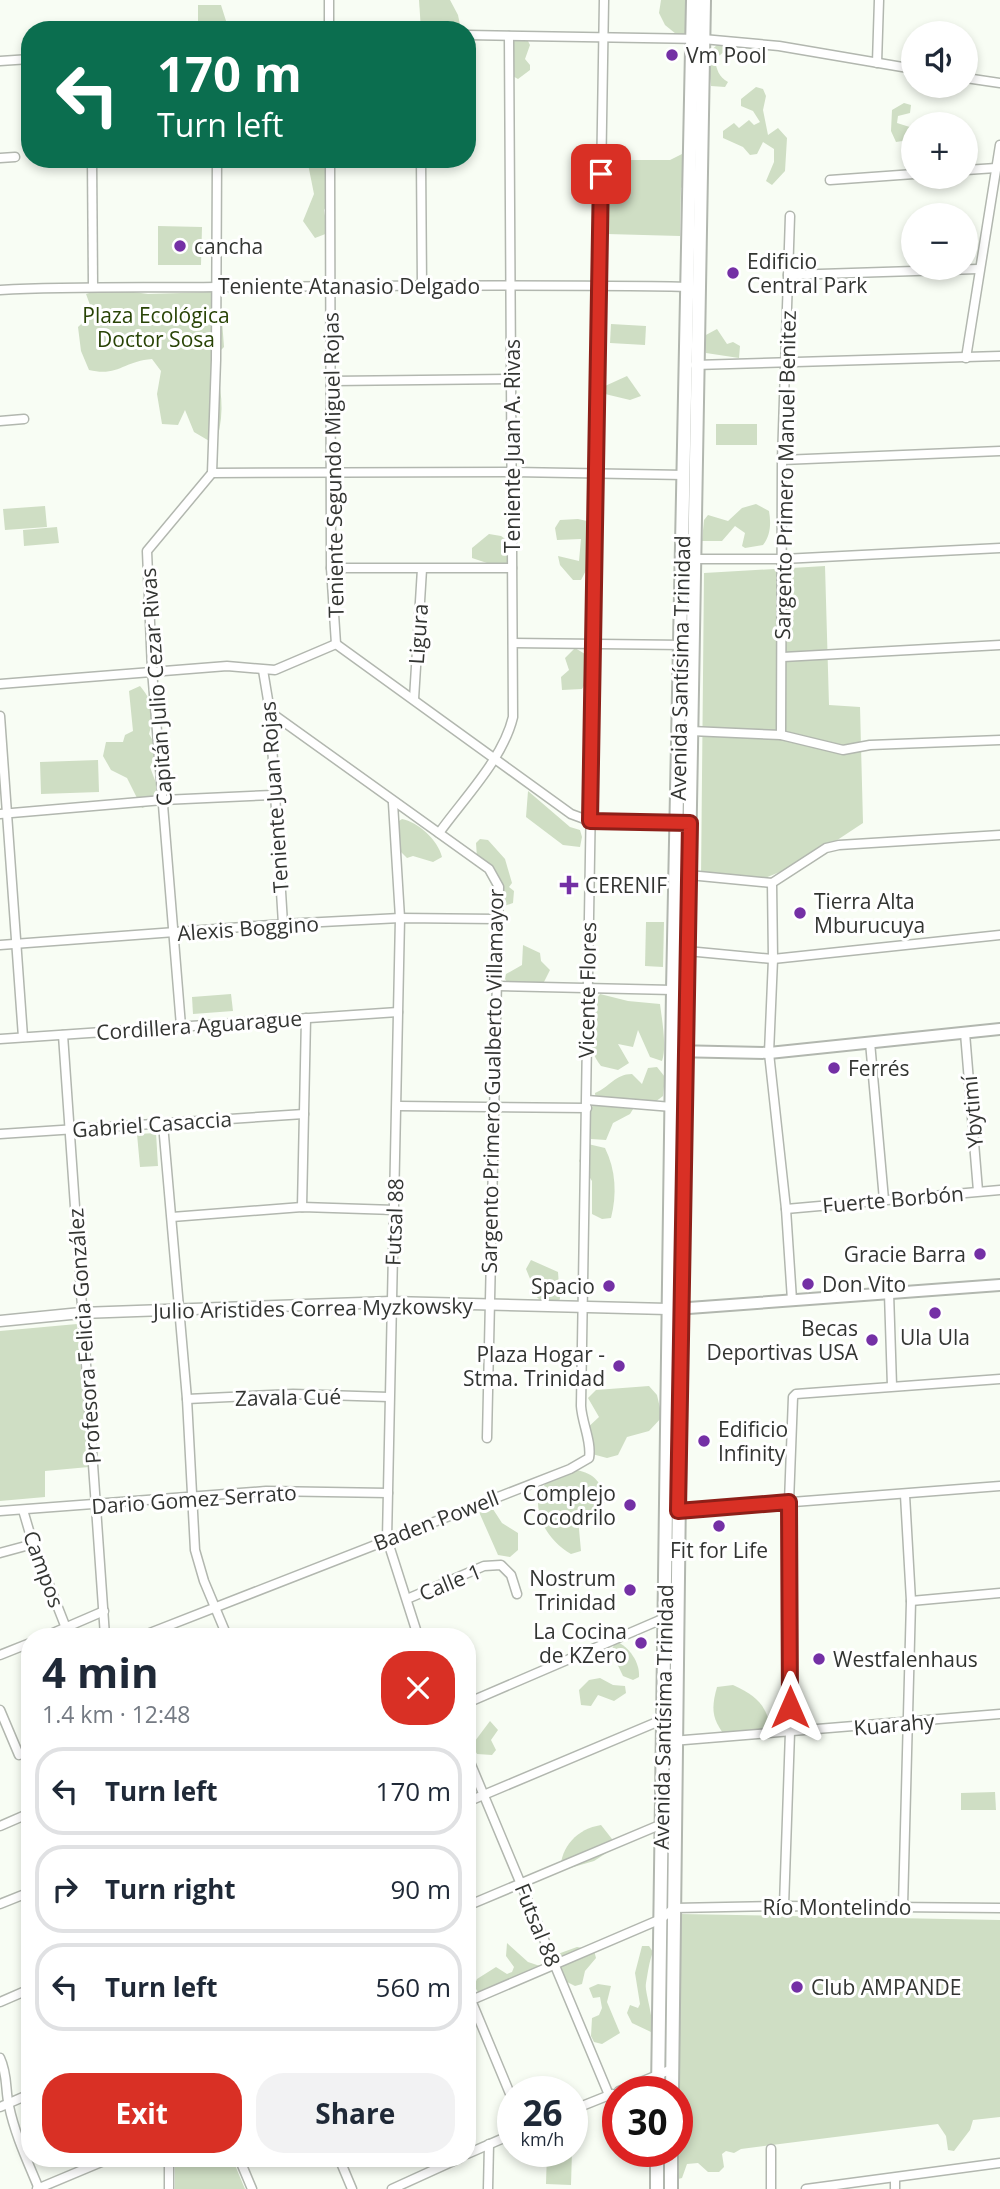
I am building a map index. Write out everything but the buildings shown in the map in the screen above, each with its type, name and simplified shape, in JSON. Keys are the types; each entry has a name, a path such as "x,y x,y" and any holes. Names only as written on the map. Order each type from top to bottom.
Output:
{"main road":[{"name":"Avenida Santísima Trinidad","path":"693,0 698,39"},
{"name":"Avenida Santísima Trinidad","path":"675,1309 673,1107 687,951 689,875 683,823 686,645 698,39 704,0"},
{"name":"Avenida Santísima Trinidad","path":"659,2075 662,1824 670,1716 679,1051 673,990 691,732 686,645"},
{"path":"679,1051 769,1053 1000,1029"},
{"name":"Julio Aristides Correa Myzkowsky","path":"675,1309 1000,1285"},
{"name":"Avenida Santísima Trinidad","path":"669,1742 674,1908 672,2076"},
{"path":"657,2167 657,2189"},
{"path":"671,2167 671,2189"}],"street":[{"path":"329,0 329,21"},
{"name":"Vicente Flores","path":"583,1308 586,988 604,0"},
{"path":"877,63 879,0"},
{"path":"476,35 698,39 779,46 901,67"},
{"name":"Teniente Juan A. Rivas","path":"439,833 509,733 513,717 514,472 509,36"},
{"path":"978,80 1000,83"},
{"path":"978,269 1000,145"},
{"path":"0,158 15,157"},
{"path":"92,168 93,285"},
{"path":"217,168 212,473 514,472 690,475"},
{"name":"Teniente Segundo Miguel Rojas","path":"330,168 330,474 335,644"},
{"path":"421,168 422,287"},
{"path":"978,169 996,168"},
{"path":"830,180 901,175"},
{"name":"Sargento Primero Manuel Benitez","path":"781,735 782,460 790,216"},
{"path":"788,275 901,271"},
{"path":"966,358 977,280"},
{"name":"Teniente Atanasio Delgado","path":"0,290 93,285 216,288 599,284 693,287"},
{"path":"692,365 1000,356"},
{"path":"332,381 512,379"},
{"path":"0,421 23,419"},
{"path":"782,460 1000,451"},
{"name":"Capitán Julio Cezar Rivas","path":"180,1026 152,670 148,551 212,473"},
{"path":"688,559 783,559 1000,548"},
{"path":"331,568 512,568"},
{"name":"Ligura","path":"414,699 422,569"},
{"path":"513,643 686,645"},
{"path":"0,684 227,666 264,670 285,667 335,644 571,814 590,821 683,823"},
{"path":"783,657 1000,645"},
{"name":"Teniente Juan Rojas","path":"264,670 270,712 283,924"},
{"name":"Sargento Primero Gualberto Villamayor","path":"270,712 393,803 489,869 496,877 499,887 495,1108 487,1305 486,1438"},
{"path":"0,716 3,814 23,1037"},
{"path":"691,732 781,735 843,750 870,746 1000,740"},
{"path":"3,814 163,800 273,795"},
{"name":"Futsal 88","path":"393,803 400,919 387,1539 416,1628"},
{"path":"689,875 772,883 826,848 839,845 1000,835"},
{"path":"772,883 774,959 769,1053 786,1209 792,1300"},
{"name":"Alexis Boggino","path":"0,945 283,924 400,919 497,919"},
{"path":"687,951 774,959 1000,935"},
{"path":"497,986 673,990"},
{"name":"Cordillera Aguarague","path":"0,1039 398,1012"},
{"path":"302,1207 306,1018"},
{"name":"Ybytimí","path":"965,1034 978,1191"},
{"name":"Profesora Felicia González","path":"63,1035 80,1313 105,1628"},
{"path":"870,1042 884,1200"},
{"path":"398,1106 495,1108 587,1104 673,1107"},
{"name":"Gabriel Casaccia","path":"0,1134 304,1114"},
{"path":"163,1124 177,1310 187,1399 195,1550 225,1628"},
{"name":"Fuerte Borbón","path":"786,1209 1000,1190"},
{"path":"172,1217 302,1207 394,1210"},
{"path":"889,1293 892,1386"},
{"name":"Julio Aristides Correa Myzkowsky","path":"0,1321 80,1313 391,1302 675,1309"},
{"name":"Baden Powell","path":"163,1628 570,1469 589,1458 591,1450 582,1414 583,1308"},
{"path":"784,1906 790,1732 789,1502 792,1401 796,1394 1000,1380"},
{"name":"Zavala Cué","path":"187,1399 293,1394 389,1397"},
{"path":"672,1511 1000,1486"},
{"name":"Dario Gomez Serrato","path":"0,1511 266,1491 388,1493"},
{"path":"903,1906 911,1601 905,1495"},
{"name":"Campos","path":"23,1510 33,1544 66,1628"},
{"path":"0,1553 33,1544"},
{"name":"Calle 1","path":"407,1599 484,1566 501,1565 511,1575 517,1594"},
{"path":"911,1601 1000,1593"},
{"path":"66,1628 104,1611"},
{"path":"476,1699 671,1616"},
{"path":"0,1655 21,1647"},
{"path":"0,1710 4,1731 19,1755"},
{"name":"Kuarahy","path":"669,1742 1000,1714"},
{"path":"476,1798 670,1716"},
{"name":"Futsal 88","path":"476,1776 602,2078"},
{"path":"0,1826 21,1817"},
{"path":"476,1902 662,1824"},
{"path":"0,1904 21,1896"},
{"path":"476,1998 661,1919 674,1908"},
{"name":"Río Montelindo","path":"674,1908 1000,1908"},
{"path":"0,2002 21,1993"},
{"path":"476,2017 502,2076"},
{"path":"0,2058 8,2081 4,2106 21,2146"},
{"path":"659,2075 672,2069"},
{"path":"4,2106 21,2098"},
{"path":"476,2150 497,2141"},
{"path":"488,2189 489,2144"},
{"path":"771,2149 771,2189"},
{"path":"806,2189 1000,2164"},
{"path":"29,2167 38,2189 90,2167"},
{"path":"169,2167 169,2189"},
{"path":"243,2167 252,2189"},
{"path":"343,2167 352,2189"},
{"path":"392,2189 430,2167"},
{"path":"895,2178 895,2189"}],"green space":[{"path":"419,0 450,0 459,21 420,21"},
{"path":"661,0 694,0 693,33 681,38 665,25 659,13"},
{"path":"198,5 221,5 226,21 211,21 198,21"},
{"path":"511,38 527,39 530,45 525,59 530,70 518,79 509,74"},
{"path":"724,44 742,51 737,56 725,51 715,59 718,72 728,82 725,87 711,86 707,54 717,45"},
{"path":"756,87 763,89 766,96 763,110 768,135 778,128 787,138 785,171 772,185 766,181 774,162 774,149 763,142 757,154 750,155 743,147 723,138 723,131 734,123 739,128 749,120 754,125 760,122 753,111 741,106 741,99"},
{"path":"904,103 911,105 910,112 901,112 898,116 901,141 896,142 891,131 892,110"},
{"path":"684,153 687,184 681,188 680,236 607,234 609,160 670,160"},
{"path":"309,168 332,168 332,175 325,188 332,198 324,210 328,233 315,238 303,221 314,194"},
{"name":"cancha","path":"158,226 202,227 201,265 158,265"},
{"name":"Plaza Ecológica Doctor Sosa","path":"105,288 148,294 214,292 221,307 224,347 212,359 221,399 217,439 211,442 194,432 185,410 178,425 162,424 157,394 161,371 152,359 107,372 89,370 81,351 78,327 93,313 86,294"},
{"path":"611,324 646,326 645,345 610,343"},
{"path":"717,329 727,344 733,342 740,346 739,358 706,353 704,336"},
{"path":"627,376 641,396 630,400 605,394 605,386"},
{"path":"716,424 757,424 757,445 716,445"},
{"path":"756,504 769,511 770,528 763,545 745,548 742,546 745,533 735,526 722,541 702,541 704,520 708,515 728,521 742,508"},
{"path":"45,506 47,527 5,530 3,509"},
{"path":"560,520 587,521 592,559 581,580 573,580 560,565 558,556 579,561 581,539 557,540 555,528"},
{"path":"57,527 59,543 24,546 23,530"},
{"path":"489,534 501,536 508,541 510,565 487,563 472,558 472,548"},
{"path":"825,566 829,705 860,707 863,823 804,862 758,881 701,879 704,573"},
{"path":"575,648 585,654 588,677 582,689 562,690 561,677 569,670 565,658"},
{"path":"140,686 150,703 152,721 149,734 158,749 150,767 156,783 156,803 142,808 127,778 111,770 103,756 106,742 123,742 125,735 133,731 129,691"},
{"path":"98,760 99,792 41,794 40,762"},
{"path":"528,791 570,827 580,830 580,847 563,845 526,817"},
{"path":"402,819 426,833 436,844 442,857 433,862 413,856 407,858 399,850 396,823"},
{"path":"480,839 488,840 505,859 512,883 509,887 514,891 513,903 504,906 477,858 476,843"},
{"path":"646,922 664,922 663,967 645,966"},
{"path":"523,945 540,953 541,961 550,970 541,988 510,986 505,979 506,974 522,965"},
{"path":"231,994 233,1011 193,1014 192,997"},
{"path":"600,994 628,1001 660,1004 664,1041 662,1061 650,1057 638,1030 633,1047 618,1044 629,1063 618,1070 601,1066 592,1049 588,1030 591,1011"},
{"path":"657,1067 665,1077 663,1096 655,1102 638,1101 630,1114 613,1123 606,1140 591,1139 586,1112 596,1103 595,1093 626,1075 632,1074 642,1084 648,1068"},
{"path":"156,1133 158,1166 140,1167 137,1134"},
{"path":"588,1144 605,1148 611,1165 615,1192 611,1218 602,1219 592,1214 592,1181 579,1161"},
{"path":"531,1260 558,1272 560,1299 555,1305 546,1305 531,1292 533,1286 526,1269"},
{"path":"77,1324 89,1467 45,1471 45,1497 0,1501 0,1331"},
{"path":"649,1386 657,1395 662,1417 649,1431 627,1437 618,1455 607,1458 592,1454 584,1431 599,1417 588,1398 596,1390"},
{"path":"571,1469 595,1478 606,1501 599,1509 578,1518 581,1551 571,1554 547,1531 538,1510 542,1489 552,1477"},
{"path":"489,1503 502,1523 518,1533 518,1550 510,1557 498,1555 479,1512"},
{"path":"616,1641 633,1656 639,1677 633,1680 623,1676 611,1651"},
{"path":"600,1678 613,1685 625,1686 626,1693 614,1701 598,1695 591,1706 581,1705 579,1690 589,1680"},
{"path":"733,1685 750,1694 761,1705 773,1737 728,1740 716,1721 713,1709 717,1687"},
{"path":"490,1721 498,1730 491,1740 496,1750 492,1755 477,1754 476,1740"},
{"path":"995,1792 996,1810 961,1810 961,1793"},
{"path":"601,1825 612,1839 608,1852 594,1861 560,1871 563,1854 572,1840 585,1830"},
{"path":"681,1914 1000,1920 1000,2117 973,2120 970,2130 954,2151 948,2150 946,2136 938,2124 741,2149 734,2153 726,2151 722,2154 724,2167 719,2172 708,2172 698,2163 693,2163 693,2076 679,2076"},
{"path":"507,1943 528,1962 543,1967 500,1992 482,1998 476,1989 477,1979 496,1967 507,1974 512,1972 514,1967 506,1956"},
{"path":"642,1946 649,1946 653,1952 646,1987 652,2020 651,2032 632,2023 627,2013 630,2005 638,2008 640,2004 635,1973"},
{"path":"577,1947 594,1950 596,1958 585,1971 582,1984 575,1986 563,1980 555,1955"},
{"path":"598,1984 611,1986 607,2002 620,2033 602,2044 594,2042 591,2036 592,2018 599,2015 602,2008 600,1997 593,1998 589,1988"},
{"path":"175,2167 236,2167 245,2189 175,2189"},
{"path":"547,2167 572,2167 571,2185 546,2184"},
{"path":"677,2167 686,2167 682,2178 678,2179"}],"place":[{"name":"Vm Pool","path":"672,55"},
{"name":"cancha","path":"180,246"},
{"name":"Edificio Central Park","path":"733,273"},
{"name":"CERENIF","path":"569,885"},
{"name":"Tierra Alta Mburucuya","path":"800,913"},
{"name":"Ferrés","path":"834,1068"},
{"name":"Gracie Barra","path":"980,1254"},
{"name":"Don Vito","path":"808,1284"},
{"name":"Spacio","path":"609,1286"},
{"name":"Ula Ula","path":"935,1313"},
{"name":"Becas Deportivas USA","path":"872,1340"},
{"name":"Plaza Hogar - Stma. Trinidad","path":"619,1366"},
{"name":"Edificio Infinity","path":"704,1441"},
{"name":"Complejo Cocodrilo","path":"630,1505"},
{"name":"Fit for Life","path":"719,1526"},
{"name":"Nostrum Trinidad","path":"630,1590"},
{"name":"La Cocina de KZero","path":"641,1643"},
{"name":"Westfalenhaus","path":"819,1659"},
{"name":"Club AMPANDE","path":"797,1987"}],"route":[{"path":"601,174 590,821 690,823 678,1511 789,1502 790,1707"}]}
